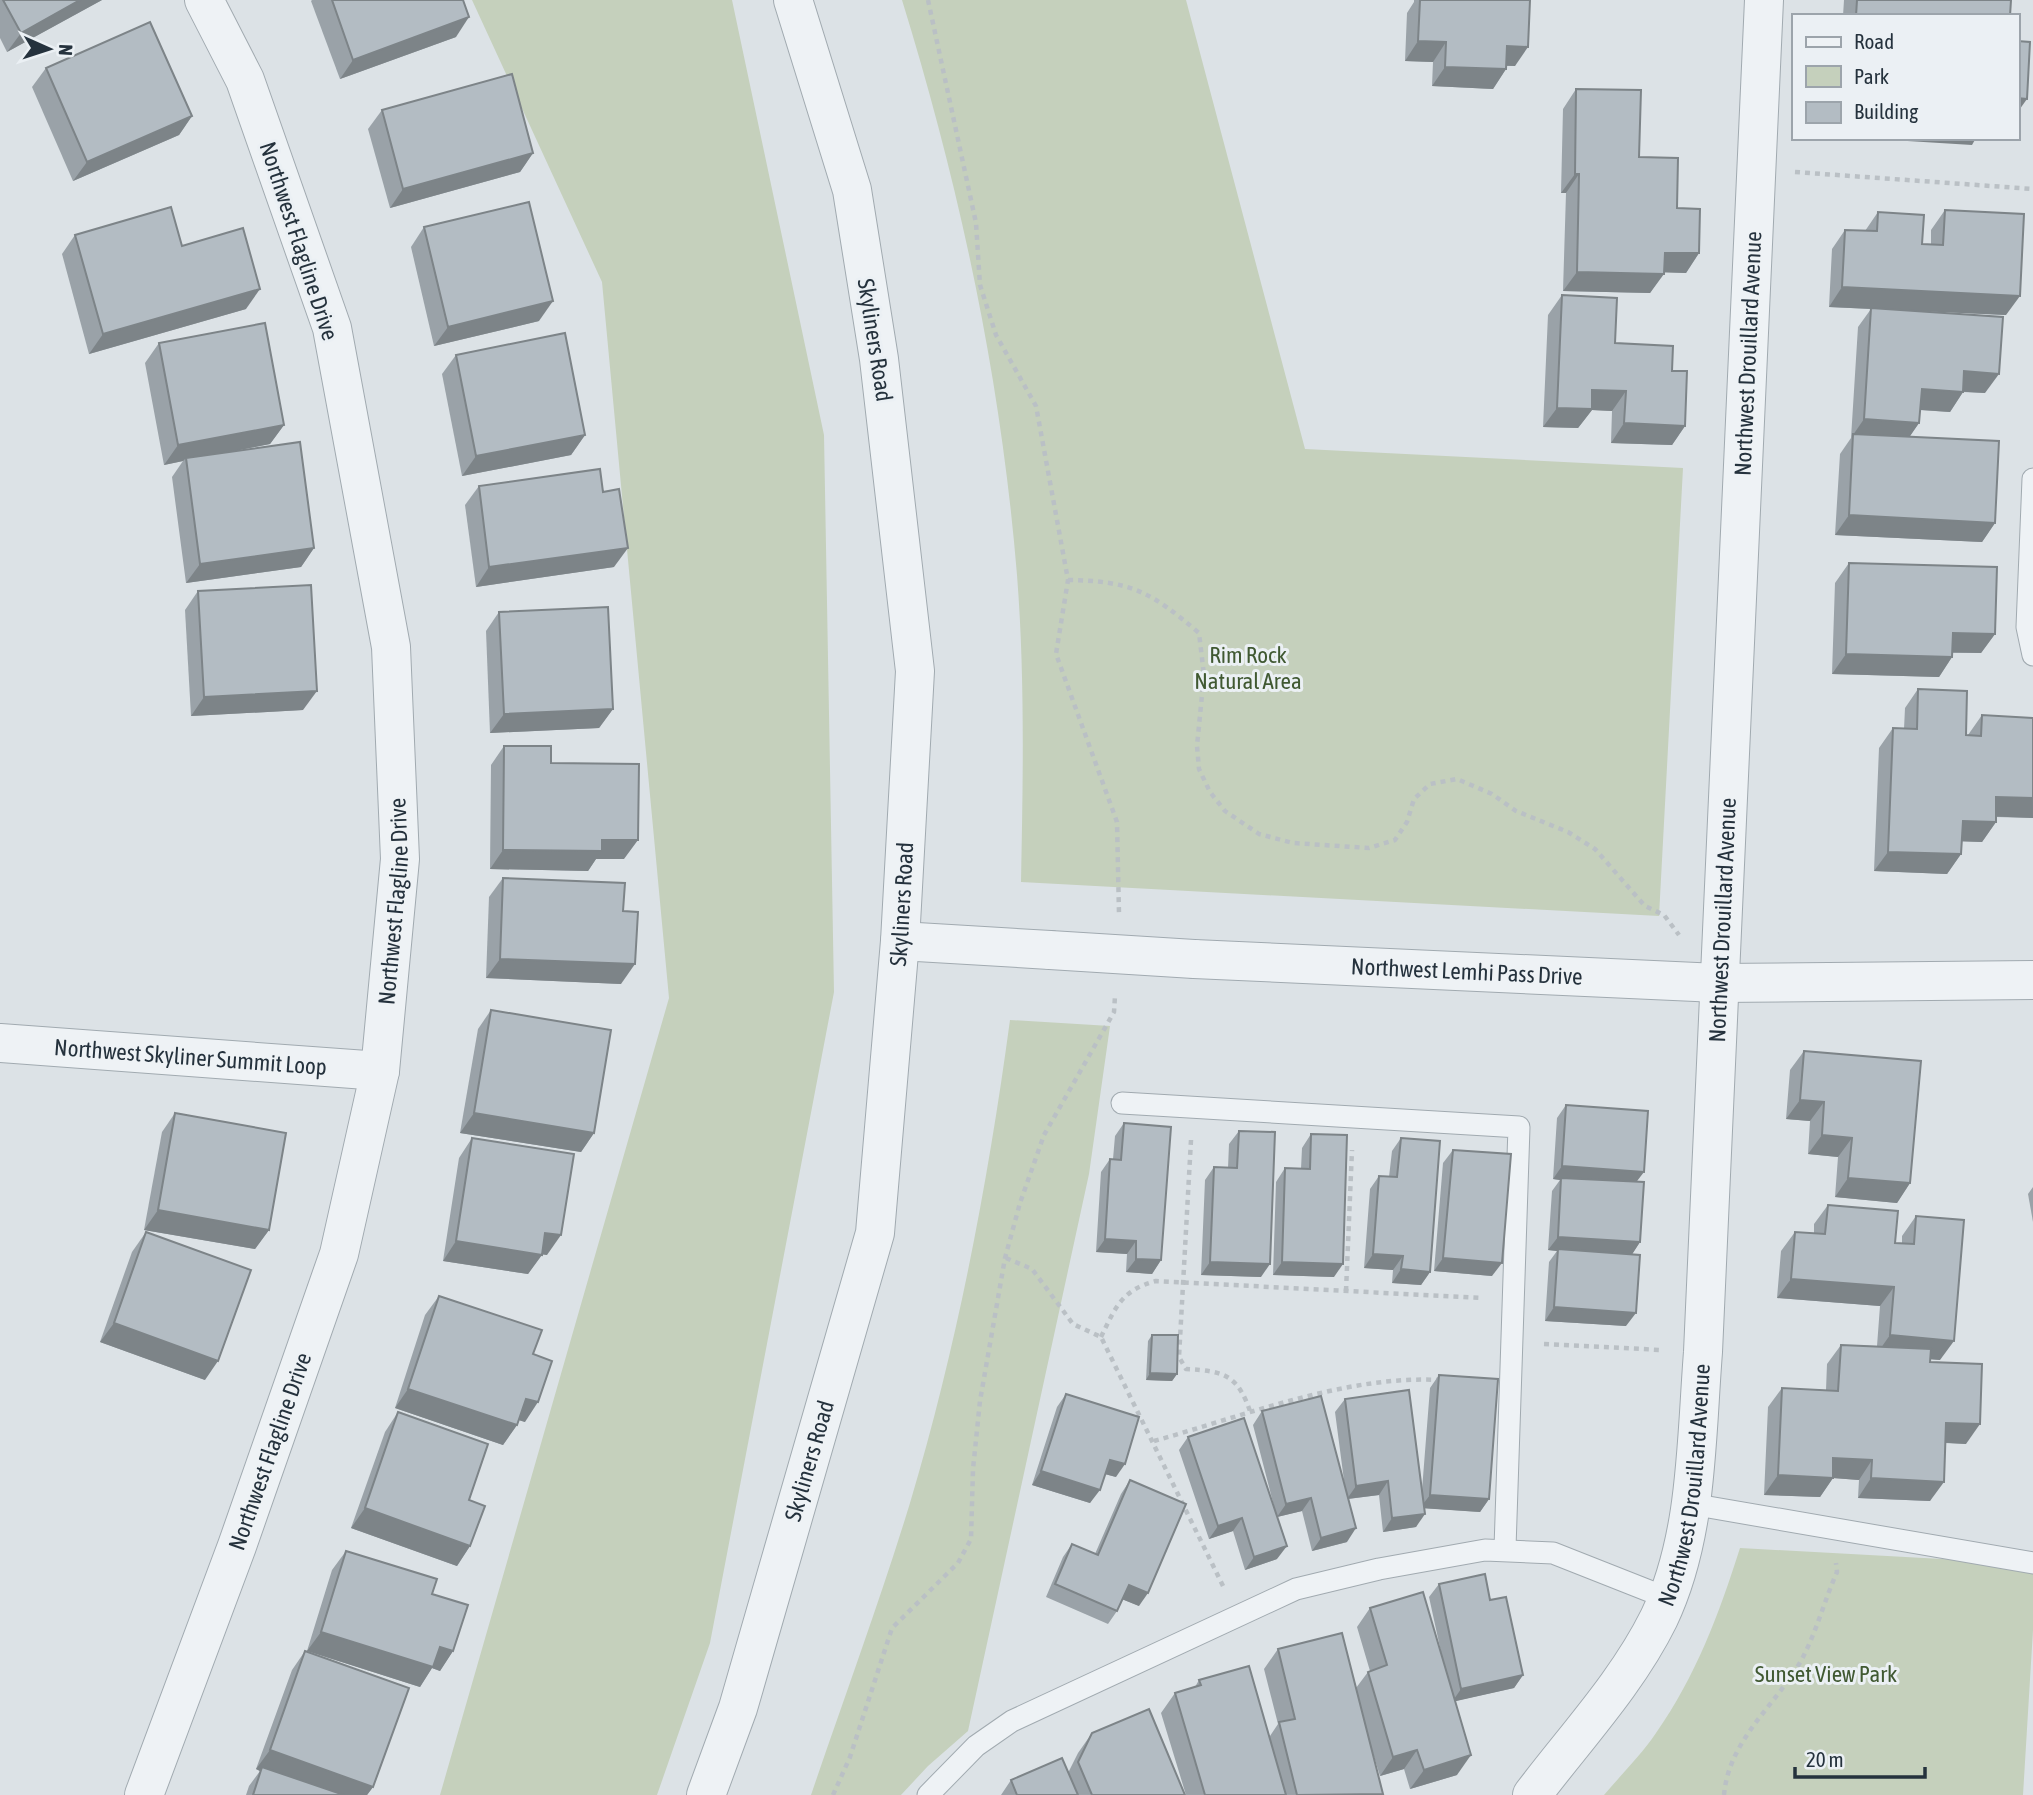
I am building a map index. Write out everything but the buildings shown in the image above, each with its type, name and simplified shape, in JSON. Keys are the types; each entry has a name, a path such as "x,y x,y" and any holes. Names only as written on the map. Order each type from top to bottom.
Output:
{"street":[{"name":"Northwest Flagline Drive","path":"144,1795 242,1533 339,1254 380,1071 400,859 391,648 332,328 245,80 204,0"},
{"name":"Skyliners Road","path":"705,1795 738,1708 875,1233 900,941 915,671 900,516 852,190 793,0"},
{"name":"Northwest Drouillard Avenue","path":"1532,1795 1628,1672 1667,1598 1681,1555 1691,1504 1703,1352 1764,0"},
{"name":"Northwest Lemhi Pass Drive","path":"900,941 1194,959 1718,983 2033,980"},
{"name":"Northwest Skyliner Summit Loop","path":"0,1043 380,1071"}],"lane":[{"path":"2033,479 2027,627 2033,655"},
{"path":"1122,1103 1520,1127 1505,1548"},
{"path":"1691,1504 2033,1563"},
{"path":"928,1795 975,1746 1012,1721 1236,1614 1296,1589 1379,1569 1505,1548 1553,1553 1667,1598"}],"path":[{"path":"1756,169 2033,189"},
{"path":"1068,580 1093,580 1138,588 1172,610 1199,633 1204,675 1197,746 1199,769 1210,792 1225,811 1259,834 1293,843 1369,848 1395,840 1407,822 1414,799 1430,784 1457,779 1492,794 1516,811 1568,832 1595,849 1645,906 1664,915 1718,983"},
{"path":"1193,1108 1181,1365 1186,1369 1210,1371 1232,1378 1243,1390 1251,1414"},
{"path":"1346,1291 1354,1118"},
{"path":"1005,1258 1032,1269 1073,1324 1101,1337 1220,1579"},
{"path":"1101,1337 1116,1306 1134,1287 1156,1281 1513,1299"},
{"path":"1512,1342 1622,1348"},
{"path":"1154,1441 1325,1392 1399,1378 1510,1384"},
{"path":"1724,1795 1725,1785 1747,1731 1802,1657 1836,1572 1835,1528"}],"green space":[{"path":"472,0 732,0 824,435 834,992 710,1643 657,1795 440,1795 669,998 602,282"},
{"name":"Rim Rock Natural Area","path":"902,0 1186,0 1305,449 1683,468 1659,916 1021,882 1023,728 1020,613 1010,502 989,357 960,213"},
{"path":"1010,1020 1110,1026 1089,1174 968,1731 928,1766 901,1795 811,1795 874,1613 927,1444 981,1203"},
{"name":"Sunset View Park","path":"1740,1548 2033,1564 2033,1630 2023,1795 1604,1795 1650,1741 1683,1689 1715,1621"}]}
